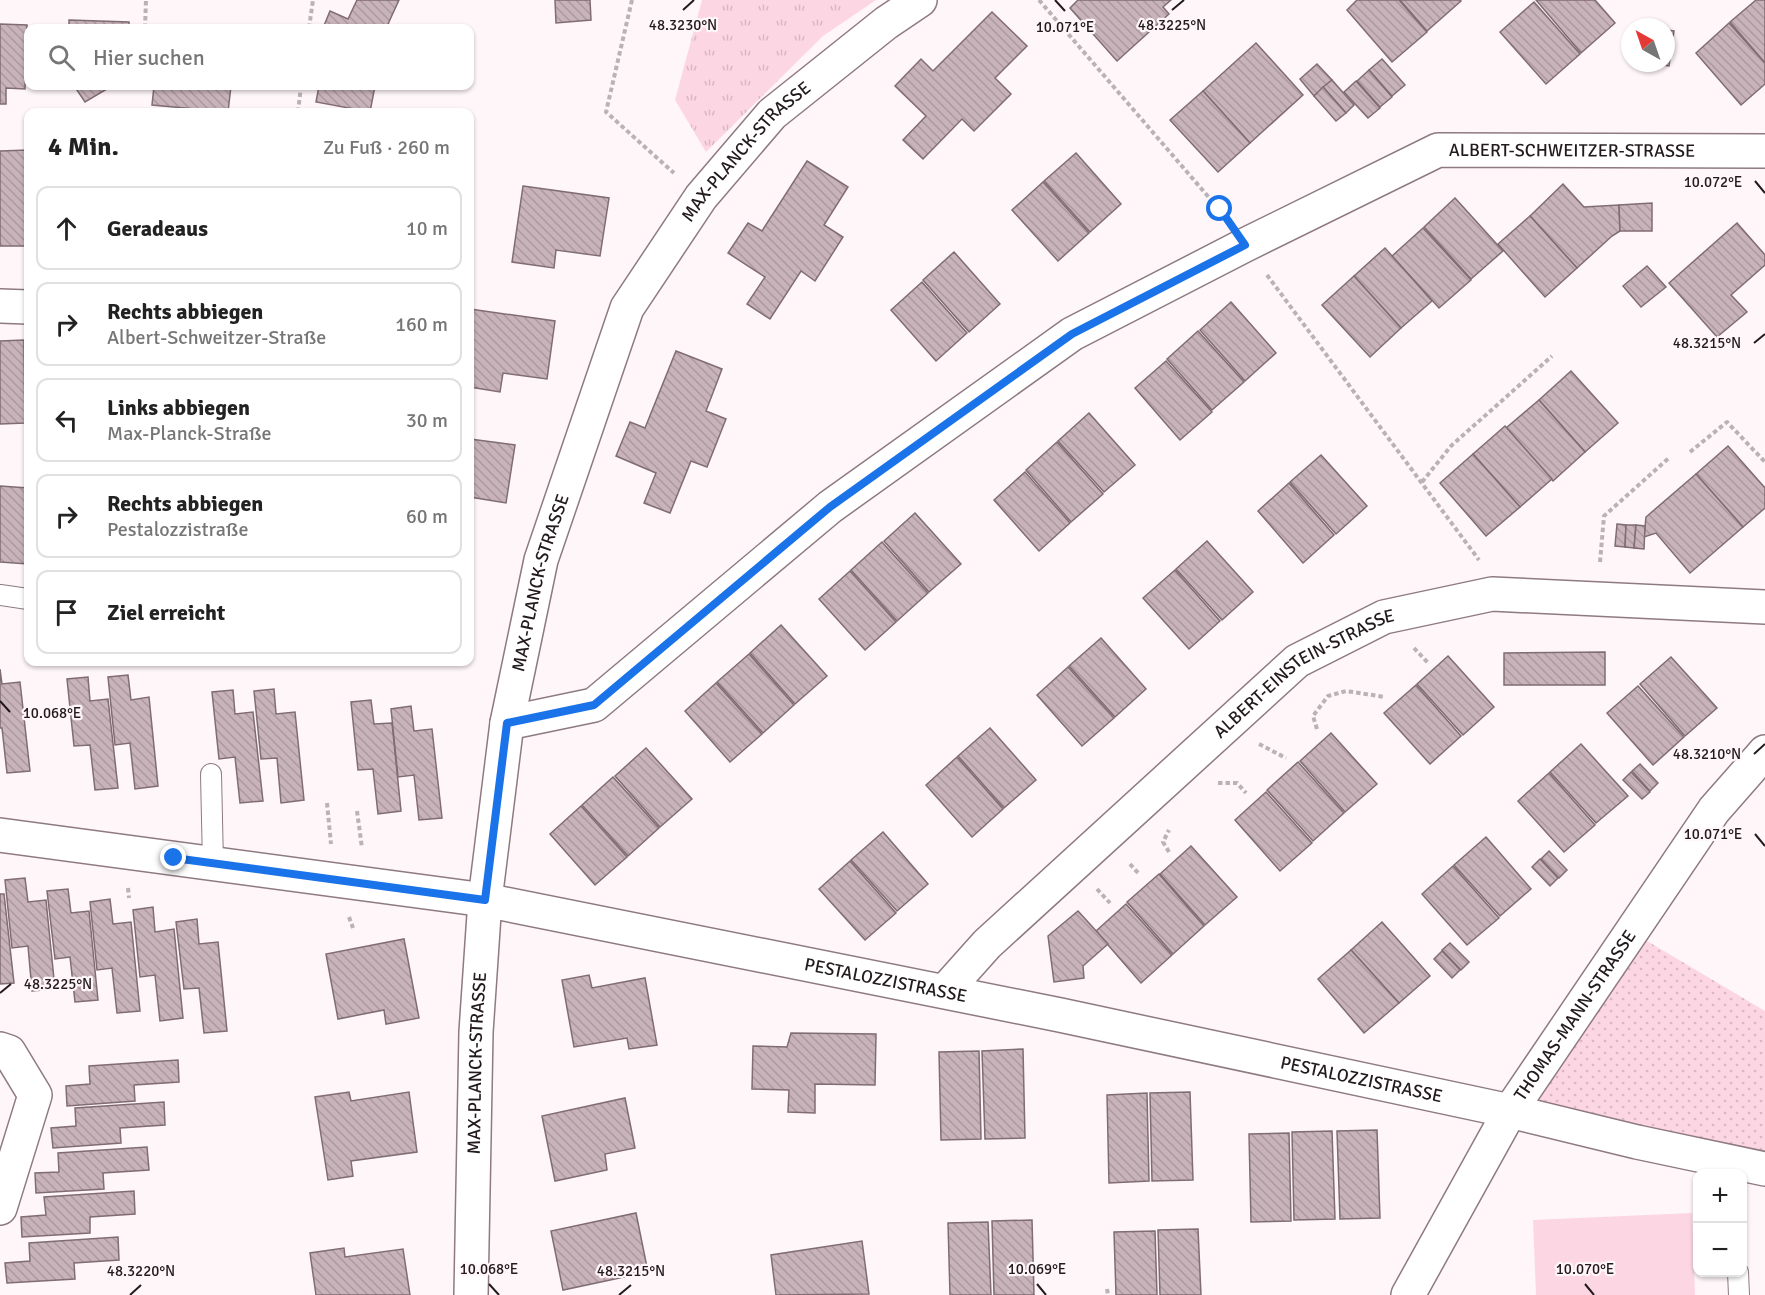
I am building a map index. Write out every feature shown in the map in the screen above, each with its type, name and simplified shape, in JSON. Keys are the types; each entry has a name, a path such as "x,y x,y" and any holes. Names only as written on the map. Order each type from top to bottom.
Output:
{"street":[{"name":"MAX-PLANCK-STRASSE","path":"471,1295 476,1032 485,900 507,723 540,560 627,308 701,197 772,114 886,23 920,0"},
{"name":"ALBERT-SCHWEITZER-STRASSE","path":"507,723 594,705 830,507 1072,334 1245,245 1438,150 1765,151"},
{"path":"0,306 24,307"},
{"name":"ALBERT-EINSTEIN-STRASSE","path":"945,991 1004,928 1297,661 1384,617 1492,594 1765,607"},
{"name":"THOMAS-MANN-STRASSE","path":"1408,1295 1510,1111 1714,810 1765,752"},
{"name":"PESTALOZZISTRASSE","path":"0,835 485,900 945,991 1510,1111 1750,1169"},
{"path":"0,1049 9,1052 35,1095 0,1208"}],"lane":[{"path":"0,595 24,598"},
{"path":"211,774 213,864"},
{"path":"1738,1277 1739,1295"}],"path":[{"path":"145,24 146,0"},
{"path":"310,24 313,0"},
{"path":"632,0 606,112 701,197"},
{"path":"1039,0 1220,209 1485,567 1492,594"},
{"path":"298,108 301,90"},
{"path":"1422,482 1451,446 1552,357"},
{"path":"1690,452 1727,422 1765,462"},
{"path":"1596,599 1604,516 1670,457"},
{"path":"1317,729 1313,716 1328,696 1346,691 1385,697"},
{"path":"1217,783 1237,783 1246,793"},
{"path":"1169,852 1163,842 1172,824"},
{"path":"1107,1289 1108,1295"}],"green space":[{"path":"702,0 876,0 823,36 706,152 675,100"},
{"path":"1637,935 1765,1011 1765,1163 1518,1107"},
{"path":"1692,1213 1695,1295 1536,1295 1533,1220"}],"building":[{"path":"357,0 399,0 388,24 325,24 330,11 348,19"},
{"path":"555,0 590,0 591,20 556,23"},
{"path":"1078,0 1171,0 1163,7 1169,14 1117,61 1070,8"},
{"path":"1357,0 1399,0 1427,32 1392,62 1347,10"},
{"path":"1400,0 1460,0 1461,1 1427,31"},
{"path":"1536,0 1595,0 1615,23 1581,53"},
{"path":"1756,0 1765,0 1765,63 1730,22"},
{"path":"1534,2 1580,54 1546,84 1500,32"},
{"path":"992,12 1027,46 995,78 1011,94 974,131 962,119 923,159 903,140 926,116 895,86 921,59 933,71"},
{"path":"69,20 129,22 129,24 69,24"},
{"path":"1729,23 1765,63 1765,84 1741,105 1696,53"},
{"path":"0,24 24,25 24,89 6,88 6,104 0,104"},
{"path":"1256,43 1303,95 1250,143 1203,91"},
{"path":"1382,59 1405,85 1392,96 1369,70"},
{"path":"1317,64 1332,80 1314,96 1300,79"},
{"path":"1369,70 1392,97 1380,107 1357,81"},
{"path":"1332,80 1354,105 1346,113 1323,87"},
{"path":"1356,81 1380,108 1368,118 1344,92"},
{"path":"1323,87 1346,113 1336,121 1314,96"},
{"path":"77,90 105,90 85,102"},
{"path":"154,90 231,90 228,108 152,105"},
{"path":"318,90 374,90 371,108 348,108 316,102"},
{"path":"1203,91 1250,143 1218,172 1170,120"},
{"path":"24,150 24,246 0,246 0,151"},
{"path":"1076,153 1121,204 1090,232 1044,181"},
{"path":"807,161 848,187 824,225 843,237 815,281 801,271 770,319 747,304 765,277 728,253 748,223 762,231"},
{"path":"1043,182 1089,233 1058,261 1012,210"},
{"path":"1563,184 1584,207 1619,205 1620,231 1577,268 1530,216"},
{"path":"523,186 609,198 600,256 556,250 554,268 512,262"},
{"path":"1455,198 1503,251 1471,279 1424,227"},
{"path":"1652,203 1652,231 1620,231 1619,205"},
{"path":"1530,216 1577,268 1545,297 1498,244"},
{"path":"1737,223 1765,255 1765,265 1731,295 1747,312 1717,337 1669,283"},
{"path":"1423,228 1471,280 1439,308 1392,256"},
{"path":"1385,248 1432,301 1401,328 1354,276"},
{"path":"954,252 1000,304 969,332 923,280"},
{"path":"1647,266 1666,287 1641,307 1623,286"},
{"path":"1354,276 1401,328 1370,357 1322,305"},
{"path":"922,282 967,333 936,361 891,310"},
{"path":"1231,302 1276,353 1245,381 1200,330"},
{"path":"474,310 555,321 547,379 503,373 500,392 474,388"},
{"path":"1198,331 1244,382 1212,410 1167,359"},
{"path":"24,340 24,423 0,424 0,341"},
{"path":"676,351 722,369 706,411 726,419 707,467 691,461 670,513 644,503 656,473 616,456 630,422 645,428"},
{"path":"1166,361 1212,412 1180,440 1135,388"},
{"path":"1571,371 1618,423 1585,452 1539,400"},
{"path":"1539,400 1585,452 1553,481 1506,428"},
{"path":"1089,413 1135,465 1104,492 1058,441"},
{"path":"1505,426 1552,479 1520,507 1473,454"},
{"path":"474,440 515,445 506,503 474,498"},
{"path":"1057,442 1103,494 1071,522 1026,470"},
{"path":"1728,446 1765,488 1765,508 1743,527 1696,474"},
{"path":"1473,454 1520,507 1486,536 1440,483"},
{"path":"1321,455 1367,506 1336,534 1290,482"},
{"path":"1025,472 1070,523 1039,551 994,500"},
{"path":"1696,474 1743,527 1690,573 1656,533 1644,537 1646,517"},
{"path":"1289,483 1334,535 1303,563 1258,511"},
{"path":"0,486 24,488 24,564 0,562"},
{"path":"915,513 961,564 929,592 884,541"},
{"path":"1617,524 1626,525 1625,547 1615,546"},
{"path":"1626,525 1636,525 1634,548 1625,547"},
{"path":"1636,525 1645,526 1644,549 1634,548"},
{"path":"1207,541 1253,592 1222,620 1176,569"},
{"path":"882,542 928,593 897,621 851,570"},
{"path":"1175,570 1220,621 1189,649 1143,598"},
{"path":"850,571 896,622 865,650 819,599"},
{"path":"781,625 827,676 795,704 750,653"},
{"path":"1101,638 1146,689 1115,717 1069,666"},
{"path":"1605,652 1605,685 1504,685 1504,653"},
{"path":"749,654 794,705 763,733 717,682"},
{"path":"1448,656 1494,707 1463,735 1417,684"},
{"path":"1671,657 1717,708 1685,736 1640,684"},
{"path":"1068,667 1114,718 1082,746 1037,695"},
{"path":"0,669 2,684 20,682 30,771 7,773 2,728 0,728"},
{"path":"128,675 131,700 149,697 158,786 135,789 130,743 115,745 108,677"},
{"path":"88,677 90,701 108,699 118,788 95,790 90,745 74,746 67,679"},
{"path":"716,683 762,734 730,762 685,711"},
{"path":"1416,685 1461,736 1430,764 1384,713"},
{"path":"1638,686 1684,737 1653,765 1607,713"},
{"path":"274,689 276,714 295,712 304,800 281,803 277,758 261,759 254,691"},
{"path":"233,690 235,714 253,712 263,801 240,803 235,757 219,759 212,692"},
{"path":"371,700 374,724 392,723 401,811 378,814 373,769 358,770 351,702"},
{"path":"411,706 414,731 432,729 442,818 419,820 414,775 398,777 391,709"},
{"path":"990,728 1036,780 1004,808 958,756"},
{"path":"1331,733 1377,784 1345,812 1300,761"},
{"path":"1581,744 1628,796 1596,823 1550,772"},
{"path":"646,748 692,799 660,827 615,776"},
{"path":"957,757 1003,809 972,837 926,785"},
{"path":"1298,762 1344,813 1313,841 1267,790"},
{"path":"1640,764 1658,783 1650,791 1632,771"},
{"path":"1631,772 1650,792 1642,799 1623,780"},
{"path":"1549,773 1595,825 1564,852 1518,801"},
{"path":"613,777 659,828 628,856 582,805"},
{"path":"1266,792 1312,843 1280,871 1235,820"},
{"path":"581,806 627,857 595,885 550,834"},
{"path":"883,832 928,884 897,911 851,860"},
{"path":"1486,837 1531,889 1500,916 1454,865"},
{"path":"1191,846 1237,897 1205,925 1160,874"},
{"path":"1549,851 1567,870 1559,878 1541,859"},
{"path":"1540,859 1558,878 1550,886 1532,867"},
{"path":"850,861 896,913 865,940 819,889"},
{"path":"1453,866 1499,918 1467,945 1422,894"},
{"path":"1159,874 1204,926 1173,954 1127,902"},
{"path":"25,878 28,902 46,900 55,989 32,991 28,946 12,948 5,880"},
{"path":"68,889 71,913 89,911 98,1000 75,1002 70,957 55,959 47,891"},
{"path":"0,894 4,894 14,983 0,984"},
{"path":"110,899 113,924 131,922 140,1011 117,1013 112,968 97,970 90,902"},
{"path":"1126,904 1172,955 1141,983 1096,931"},
{"path":"153,907 155,932 174,929 183,1018 160,1021 155,975 140,977 133,910"},
{"path":"1078,911 1108,944 1083,966 1084,978 1054,982 1048,936"},
{"path":"197,919 199,944 218,942 227,1031 204,1033 199,988 184,989 176,922"},
{"path":"1382,922 1430,976 1399,1003 1351,950"},
{"path":"404,939 419,1018 386,1024 384,1010 338,1019 326,954"},
{"path":"1450,943 1469,962 1461,970 1442,950"},
{"path":"1351,950 1399,1003 1364,1033 1318,979"},
{"path":"1442,951 1460,970 1452,978 1434,959"},
{"path":"589,975 592,988 645,978 657,1045 629,1049 627,1038 574,1047 562,980"},
{"path":"791,1033 876,1034 875,1085 815,1084 815,1113 788,1112 789,1090 752,1089 753,1046 787,1047"},
{"path":"1023,1049 1025,1138 985,1139 982,1051"},
{"path":"979,1051 981,1139 941,1140 939,1052"},
{"path":"178,1060 179,1082 134,1085 135,1101 67,1106 66,1086 90,1084 89,1066"},
{"path":"349,1092 351,1101 409,1092 417,1152 351,1161 353,1176 328,1180 315,1097"},
{"path":"1190,1092 1193,1180 1152,1181 1150,1093"},
{"path":"1147,1093 1149,1181 1109,1183 1107,1095"},
{"path":"625,1098 635,1148 605,1154 607,1170 555,1181 542,1116"},
{"path":"164,1102 165,1125 120,1128 121,1143 53,1148 51,1128 76,1126 75,1108"},
{"path":"1377,1130 1380,1218 1340,1219 1337,1131"},
{"path":"1332,1131 1335,1219 1294,1220 1292,1132"},
{"path":"1289,1133 1291,1221 1251,1222 1249,1134"},
{"path":"147,1147 149,1170 103,1173 104,1189 36,1193 35,1173 59,1172 58,1153"},
{"path":"134,1191 135,1214 90,1217 90,1233 22,1237 21,1217 46,1215 44,1197"},
{"path":"636,1213 648,1272 563,1290 551,1231"},
{"path":"1032,1220 1034,1295 994,1295 992,1221"},
{"path":"988,1222 991,1295 950,1295 948,1223"},
{"path":"1198,1229 1201,1295 1160,1295 1158,1230"},
{"path":"1155,1231 1157,1295 1116,1295 1114,1232"},
{"path":"118,1237 119,1260 74,1263 75,1279 7,1283 5,1263 30,1261 29,1243"},
{"path":"862,1241 869,1294 776,1295 771,1255"},
{"path":"344,1248 345,1257 403,1249 410,1295 316,1295 310,1253"}],"route":[{"path":"174,858 485,900 507,723 594,705 830,507 1072,334 1245,245 1220,209"}]}
